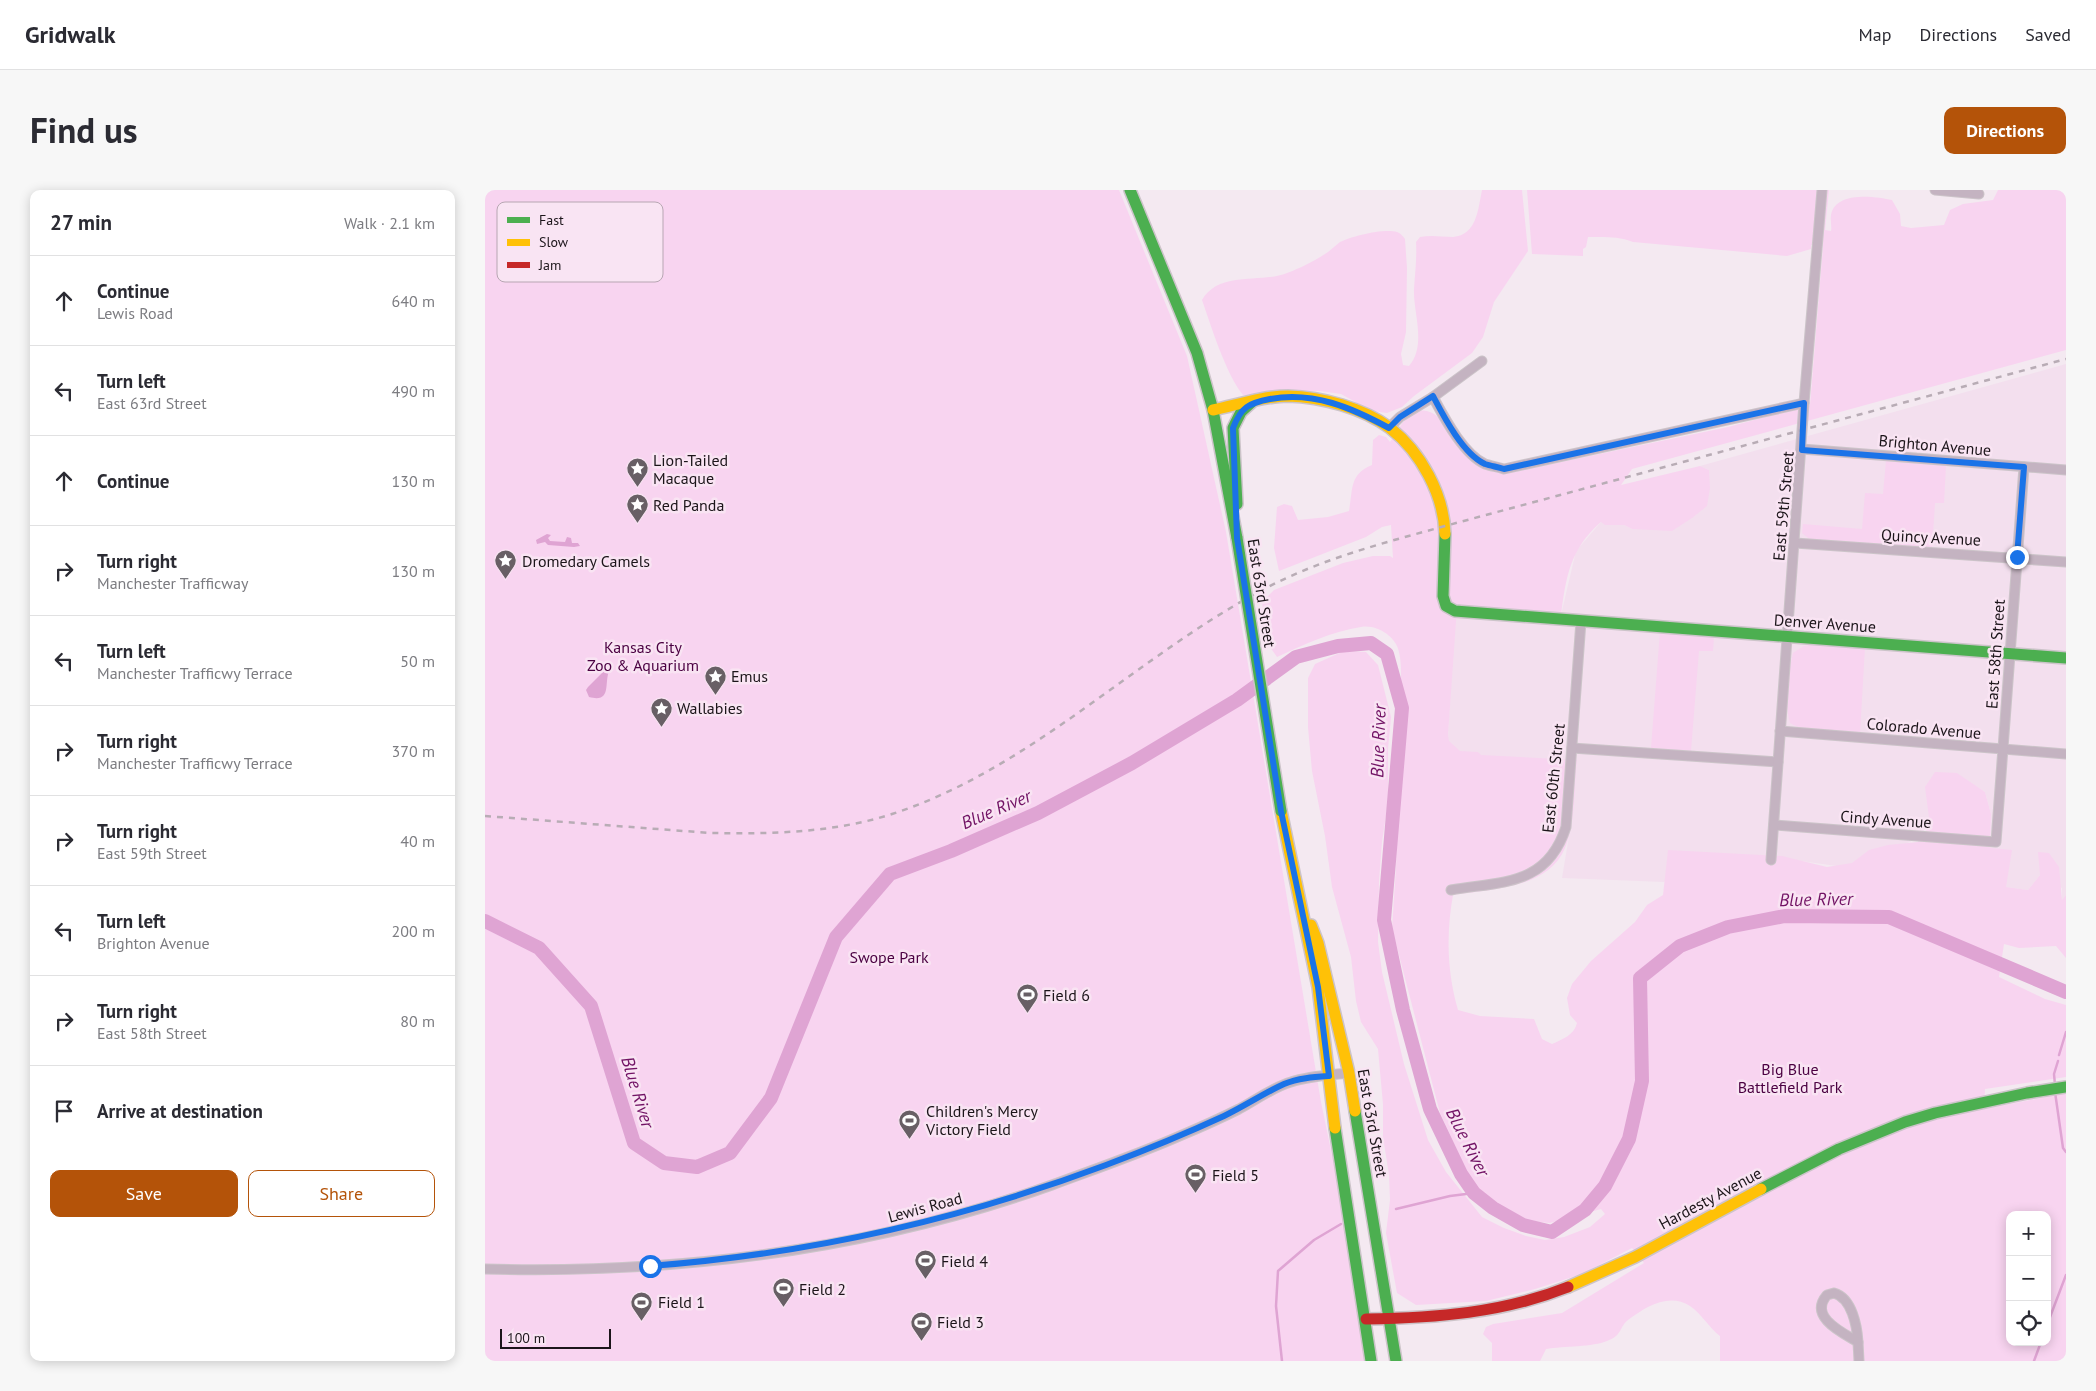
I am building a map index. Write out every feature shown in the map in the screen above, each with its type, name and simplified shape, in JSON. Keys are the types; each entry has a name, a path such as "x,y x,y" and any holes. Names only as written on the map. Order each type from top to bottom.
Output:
{"main road":[{"name":"East 63rd Street","path":"1130,190 1197,353 1213,410 1237,538 1281,811 1319,995 1333,1115 1371,1361"},
{"path":"1213,410 1285,396 1318,399 1343,406 1389,428"},
{"path":"1237,538 1233,428 1241,412 1252,402"},
{"name":"Denver Avenue","path":"1389,428 1415,456 1423,468 1440,506 1445,526 1446,550 1442,596 1444,604 1455,611 2066,658"},
{"name":"East 63rd Street","path":"1299,895 1318,943 1349,1073 1396,1361"},
{"name":"Hardesty Avenue","path":"1366,1319 1438,1317 1482,1312 1522,1303 1562,1290 1629,1260 1814,1161 1873,1134 1919,1117 2041,1089 2063,1087"}],"street":[{"name":"East 59th Street","path":"1771,860 1804,403 1823,190"},
{"path":"1935,190 1979,194"},
{"path":"1389,428 1400,417 1482,361"},
{"path":"1433,396 1446,421 1465,448 1484,464 1504,469 1804,403"},
{"name":"Brighton Avenue","path":"1802,450 2066,470"},
{"name":"East 58th Street","path":"1996,842 2024,467"},
{"name":"Quincy Avenue","path":"1795,543 1901,552 2017,557 2066,562"},
{"name":"East 60th Street","path":"1451,890 1522,878 1541,868 1561,844 1566,827 1581,620"},
{"name":"Colorado Avenue","path":"1780,731 2066,754"},
{"path":"1572,748 1778,762"},
{"name":"Cindy Avenue","path":"1774,825 1996,842"},
{"name":"Lewis Road","path":"485,1269 600,1270 704,1262 797,1250 895,1231 942,1219 1043,1188 1181,1136 1285,1084 1302,1079 1349,1073"},
{"path":"1858,1342 1827,1322 1822,1312 1822,1302 1827,1294 1838,1294 1847,1301 1854,1320 1858,1342 1859,1361"}],"shaded area":[{"path":"2066,364 2066,895 2062,901 2062,888 2040,875 2028,890 2006,887 1990,849 1991,814 1985,792 1967,781 1934,774 1929,820 1921,837 1851,868 1766,856 1664,882 1562,878 1569,836 1447,753 1455,611 1561,615 1576,551 1601,522 1624,525 1632,529 1709,470 1700,466"},
{"path":"547,534 551,535 548,538 550,541 565,542 567,537 571,538 572,543 578,543 580,546 548,545 545,542 537,544 536,540"},
{"path":"606,669 609,671 604,695 596,698 589,697 586,690"}],"green space":[{"name":"Swope Park","path":"485,190 1119,190 1187,356 1226,532 1321,1102 1366,1319 1371,1361 485,1361"},
{"path":"1482,190 1522,190 1528,251 1494,302 1483,337 1472,353 1402,407 1387,413 1372,411 1341,394 1320,391 1286,391 1253,396 1243,395 1225,363 1202,300 1210,291 1230,281 1265,278 1298,269 1328,252 1340,242 1352,237 1376,232 1397,232 1405,239 1407,268 1406,332 1401,354 1403,365 1409,366 1414,358 1418,339 1414,298 1416,242 1420,237 1453,237 1467,231 1475,220"},
{"name":"Big Blue Battlefield Park","path":"1527,190 1829,190 1825,230 1831,231 1831,215 1834,207 1840,202 1857,197 1876,197 1892,200 1900,214 1901,226 1911,228 1944,225 1950,210 1963,204 1993,200 1998,190 2066,190 2066,350 1632,469 1621,485 1700,466 1709,470 1710,488 1707,506 1672,531 1632,529 1624,525 1605,525 1601,522 1582,543 1571,564 1561,615 1457,607 1448,735 1449,741 1460,751 1478,752 1481,755 1577,760 1571,828 1565,848 1557,862 1546,872 1517,885 1453,895 1449,924 1450,967 1458,1010 1480,1016 1534,1019 1542,1039 1552,1044 1571,1034 1576,1027 1577,1023 1570,1015 1567,998 1572,984 1591,961 1635,922 1647,905 1663,895 1668,850 1782,856 1827,867 1852,863 1869,850 1888,845 1918,842 1930,825 1925,787 1935,772 1957,773 1985,792 1991,814 1990,848 2012,850 2006,887 2028,890 2040,875 2038,852 2049,853 2059,867 2062,900 2066,895 2066,958 2056,946 2019,948 2004,944 1999,977 2045,999 2066,1005 2066,1077 1985,1089 1984,1109 2066,1093 2066,1361 1720,1361 1720,1336 1694,1309 1674,1300 1657,1303 1642,1310 1625,1323 1616,1336 1607,1341 1546,1349 1540,1361 1492,1361 1492,1343 1483,1334 1486,1327 1493,1324 1562,1313 1644,1263 1632,1248 1582,1274 1535,1289 1486,1301 1416,1305 1397,1293 1386,1233 1390,1200 1389,1175 1383,1137 1383,1104 1378,1049 1361,1022 1356,1001 1351,957 1332,887 1325,836 1312,771 1308,727 1308,678 1315,664 1344,651 1366,652 1378,665 1391,717 1388,749 1388,802 1379,881 1378,942 1382,972 1404,1064 1428,1140 1446,1172 1482,1217 1504,1228 1545,1240 1564,1237 1590,1227 1605,1214 1601,1209 1550,1223 1503,1218 1480,1200 1440,1113 1392,928 1396,868 1401,679 1400,658 1397,646 1390,636 1379,629 1361,627 1329,635 1277,657 1268,644 1262,602 1274,590 1343,563 1373,556 1390,556 1393,558 1391,525 1382,527 1366,537 1279,571 1274,548 1277,507 1284,504 1292,506 1298,520 1328,517 1349,511 1353,484 1356,478 1359,473 1372,465 1373,440 1379,435 1386,437 1390,442 1405,419 1418,411 1428,411 1437,416 1477,464 1492,470 1513,472 1728,427 1810,405 1823,246 1811,245 1811,249 1787,256 1633,242 1611,237 1588,237 1586,247 1583,249 1583,256 1532,254"},
{"path":"1886,461 1946,466 1944,503 1935,503 1932,550 1812,541 1802,533 1803,524 1862,529 1865,493 1883,494"},
{"path":"1660,631 1714,636 1713,651 1699,651 1691,751 1651,748"},
{"path":"1816,644 1865,647 1860,734 1806,730 1790,723 1787,706 1787,688 1793,653 1804,646"}],"waterway":[{"name":"Blue River","path":"485,921 539,948 591,1006 634,1143 664,1163 697,1167 730,1153 771,1098 836,937 890,874 951,851 1038,813 1132,763 1237,700 1296,657 1338,646 1371,643 1387,654 1402,708 1384,920 1403,1010 1430,1109 1461,1174 1474,1193 1493,1208 1523,1225 1552,1232 1585,1210 1605,1186 1629,1139 1642,1081 1640,978 1680,946 1728,927 1785,916 1889,917 2066,992"},
{"path":"2059,1055 2066,1032"},
{"path":"2055,1085 2054,1074 2058,1061"},
{"path":"2055,1092 2063,1148 2066,1152"},
{"path":"1396,1209 1450,1196 1474,1193"},
{"path":"1282,1361 1276,1306 1278,1271 1314,1240 1341,1224"},
{"path":"2051,1314 2066,1275"},
{"path":"2034,1361 2040,1346"}],"railway":[{"path":"485,816 710,833 733,833 825,829 892,814 943,794 991,769 1083,710 1217,616 1286,578 1330,560 1422,532 2066,359"}],"traffic: fast":[{"path":"1130,190 1197,353 1213,410 1237,538"},
{"path":"1237,504 1233,428 1241,412 1252,402"},
{"path":"1445,534 1443,596 1446,606 1455,611 2066,658"},
{"path":"1237,538 1281,811"},
{"path":"1761,1189 1839,1149 1905,1122 1935,1113 2027,1093 2066,1087"},
{"path":"1355,1111 1396,1361"},
{"path":"1335,1128 1371,1361"}],"traffic: slow":[{"path":"1213,410 1269,397 1288,396 1328,401 1355,409 1379,421 1390,428 1412,449 1429,475 1440,504 1445,534"},
{"path":"1281,811 1318,987 1335,1128"},
{"path":"1311,925 1318,943 1349,1073 1355,1111"},
{"path":"1568,1287 1635,1257 1761,1189"}],"traffic: jam":[{"path":"1366,1319 1418,1317 1469,1312 1519,1303 1568,1287"}],"place":[{"name":"Lion-Tailed Macaque","path":"637,488"},
{"name":"Red Panda","path":"637,524"},
{"name":"Dromedary Camels","path":"506,580"},
{"name":"Emus","path":"715,695"},
{"name":"Wallabies","path":"661,727"},
{"name":"Field 6","path":"1027,1014"},
{"name":"Children's Mercy Victory Field","path":"910,1139"},
{"name":"Field 5","path":"1196,1194"},
{"name":"Field 4","path":"925,1280"},
{"name":"Field 2","path":"783,1308"},
{"name":"Field 1","path":"642,1321"},
{"name":"Field 3","path":"921,1341"}],"route":[{"path":"650,1266 704,1262 797,1250 895,1231 942,1219 1034,1191 1181,1136 1293,1081 1329,1076 1318,987 1281,811 1237,538 1233,428 1241,412 1252,402 1285,396 1318,399 1343,406 1389,428 1400,417 1433,396 1446,421 1465,448 1484,464 1504,469 1804,403 1802,450 2024,467 2017,557"}],"park label":[{"name":"Kansas City Zoo & Aquarium","path":"643,656"}]}
